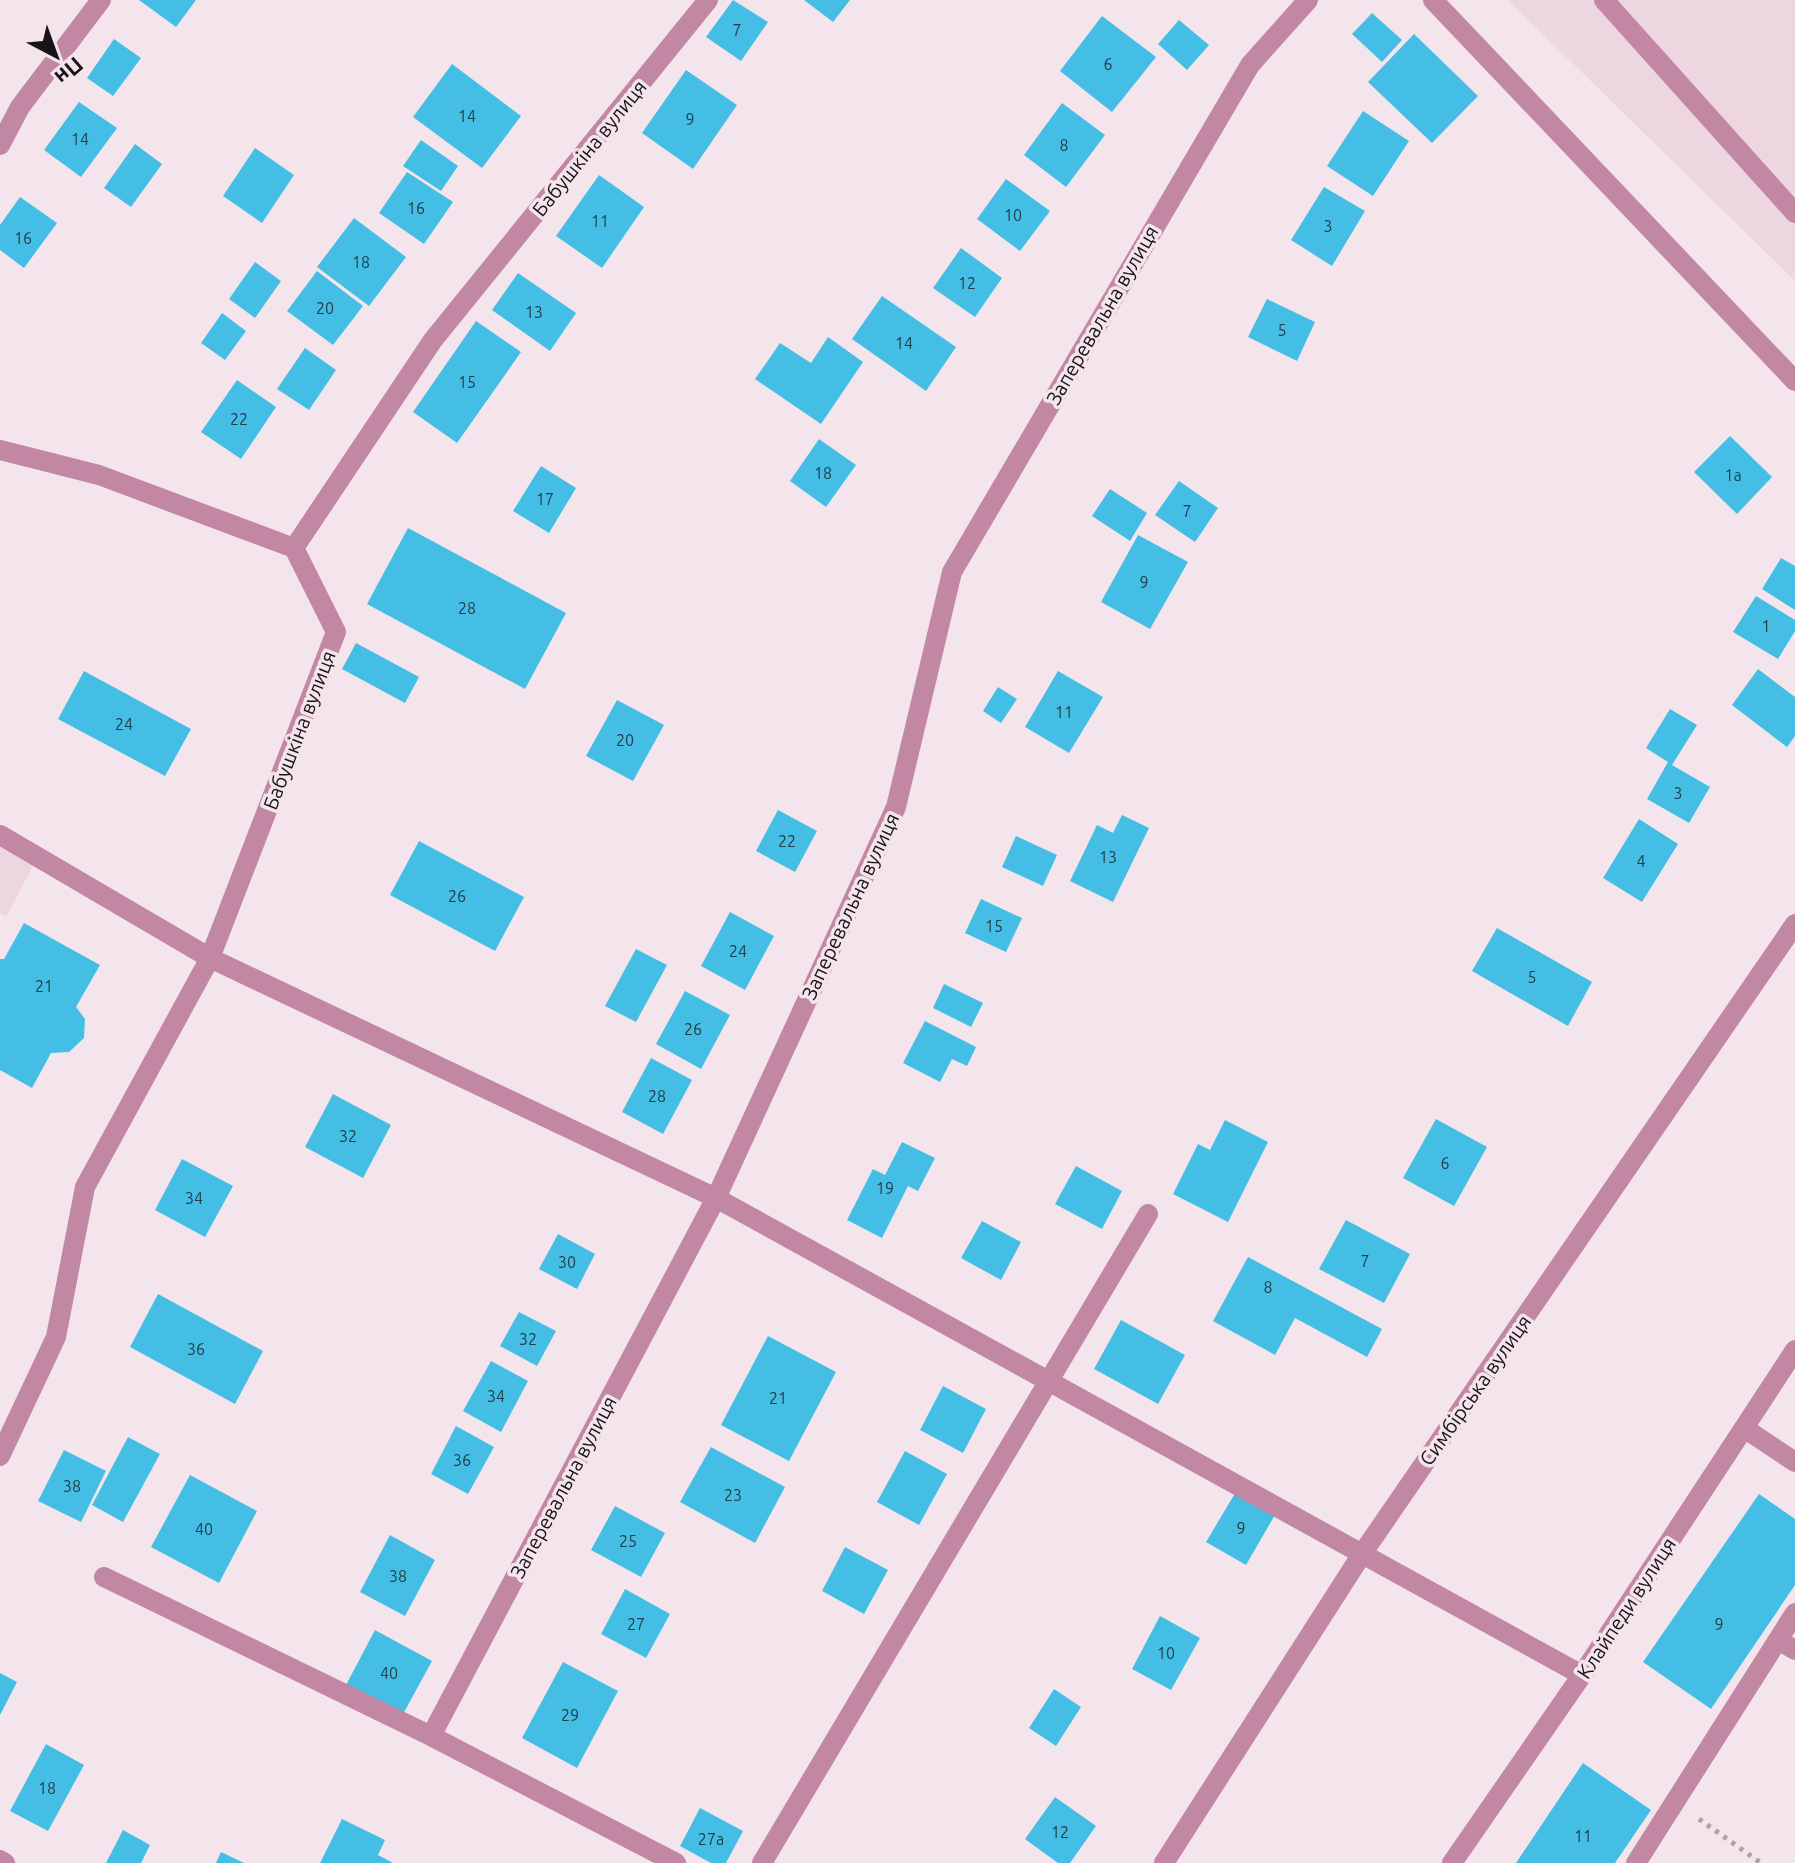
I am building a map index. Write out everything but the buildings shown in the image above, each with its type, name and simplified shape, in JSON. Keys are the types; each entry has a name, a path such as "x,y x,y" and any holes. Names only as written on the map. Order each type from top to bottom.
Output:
{"street":[{"path":"0,145 20,107 101,0"},
{"name":"Бабушкіна вулиця","path":"0,1456 56,1337 85,1187 210,958 336,632 294,548 433,340 708,0"},
{"name":"Заперевальна вулиця","path":"431,1736 716,1198 896,807 952,572 1250,65 1308,0"},
{"path":"1433,0 1795,381"},
{"path":"1604,0 1795,213"},
{"path":"0,450 99,475 294,548"},
{"path":"0,835 210,958 716,1198 1582,1675"},
{"name":"Симбірська вулиця","path":"1164,1863 1362,1554 1795,924"},
{"path":"762,1863 1148,1214"},
{"name":"Клайпеди вулиця","path":"1452,1863 1582,1675 1795,1350"},
{"path":"1744,1428 1795,1462"},
{"path":"104,1577 431,1736 676,1863"},
{"path":"1636,1863 1675,1802 1786,1645 1795,1613"}],"path":[{"path":"1675,1802 1761,1863"}],"shaded area":[{"path":"1508,0 1795,0 1795,281"},
{"path":"0,842 34,864 6,917 0,913"}]}
